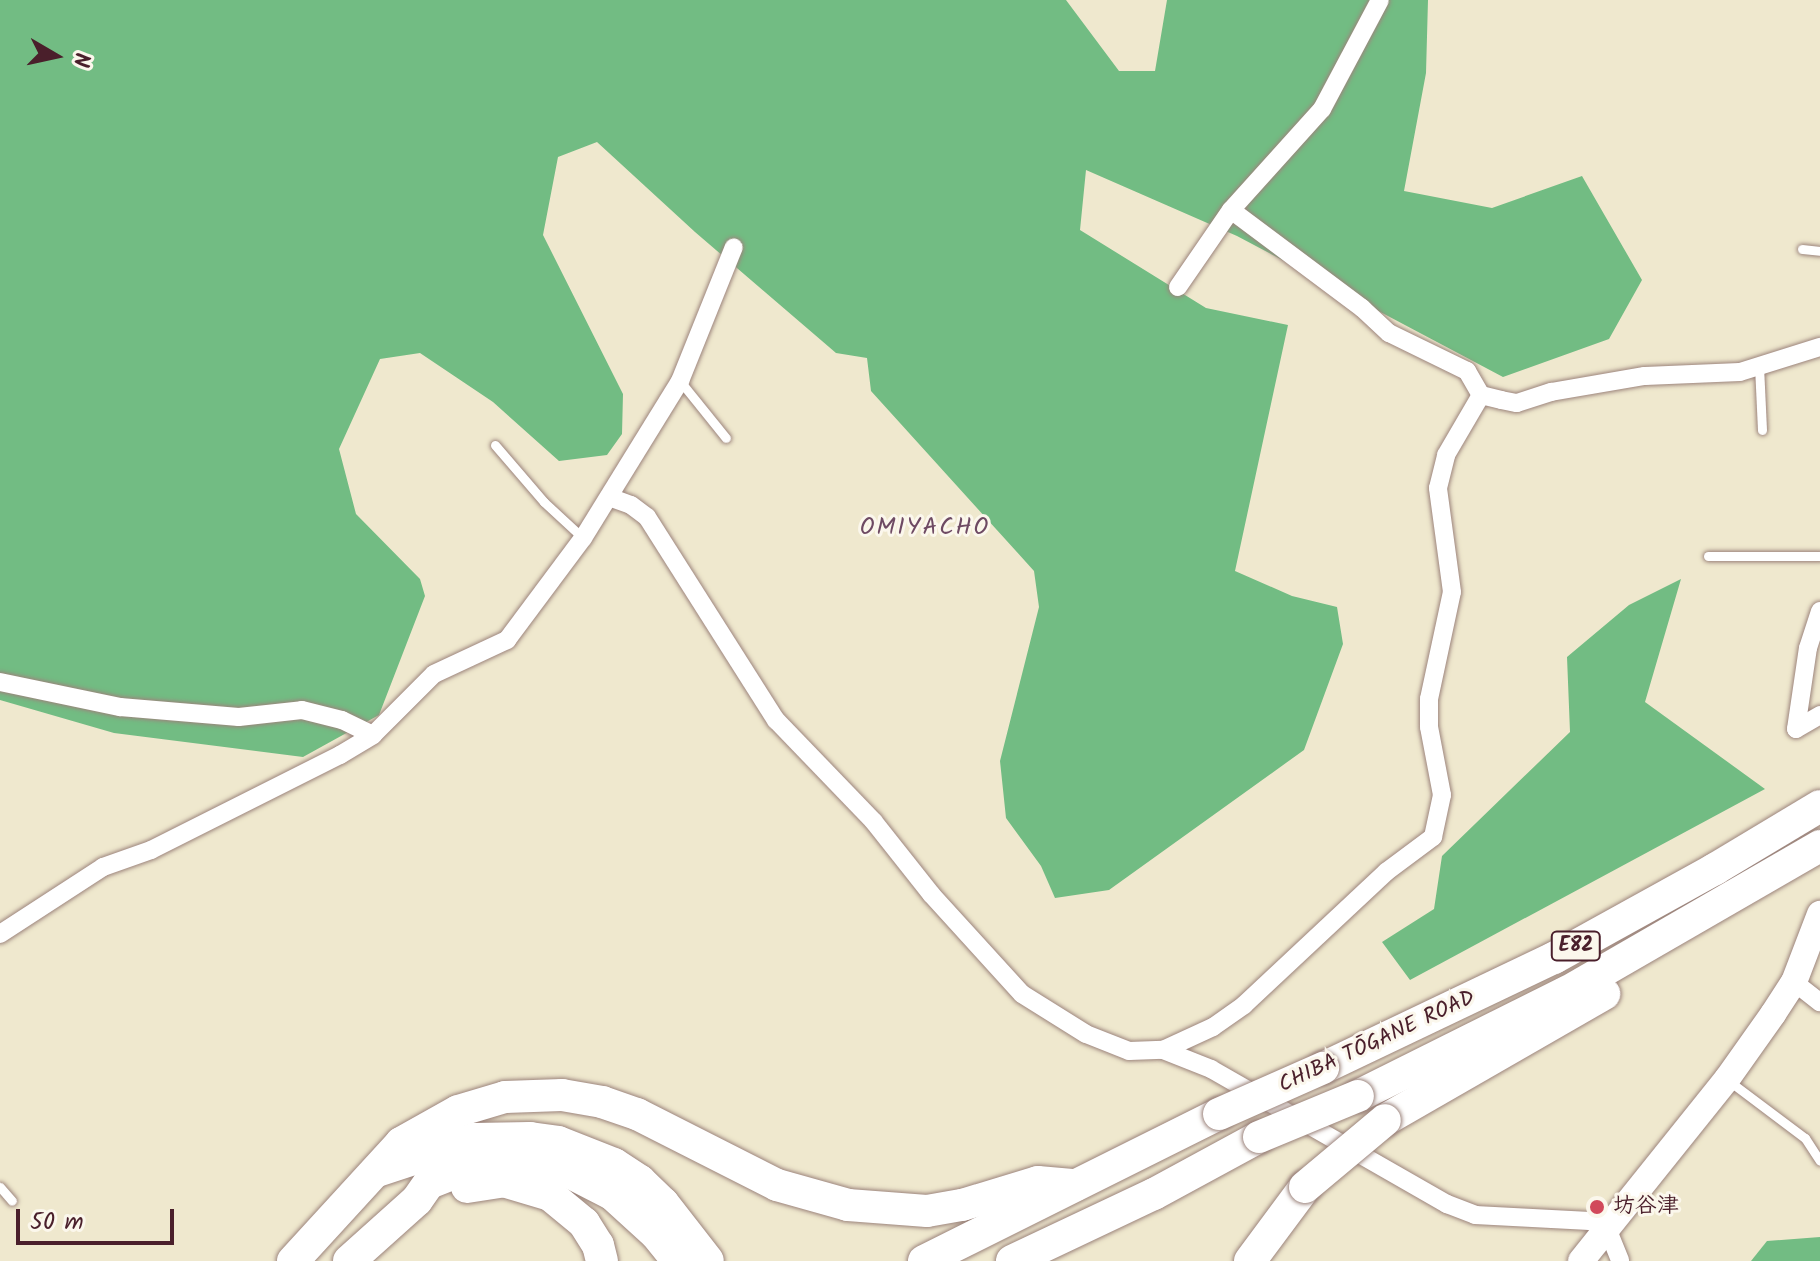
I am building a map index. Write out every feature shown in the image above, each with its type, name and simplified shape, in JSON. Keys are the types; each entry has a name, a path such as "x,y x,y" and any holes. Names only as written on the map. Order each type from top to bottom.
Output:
{"highway":[{"name":"CHIBA TŌGANE ROAD","path":"924,1261 1219,1114 1554,958 1715,869 1820,806"},
{"name":"CHIBA TŌGANE ROAD","path":"1012,1261 1154,1194 1259,1137 1358,1096 1567,992 1820,846"},
{"path":"1250,1261 1305,1187 1385,1120 1566,1017 1820,859"},
{"path":"293,1261 401,1143 430,1125 483,1103 532,1095 602,1102 637,1114 777,1185 848,1205 889,1211 927,1211 962,1205 1038,1182 1075,1185"},
{"path":"373,1172 474,1139 530,1138 558,1142 614,1164 640,1181 663,1203 708,1261"},
{"path":"349,1261 417,1200 429,1183 482,1162 511,1159 538,1162 577,1175 612,1194 648,1226 678,1261"},
{"path":"417,1200 479,1183 503,1181 530,1186 550,1195 584,1223 598,1245 602,1261"}],"street":[{"path":"1178,287 1231,210 1322,109 1380,0"},
{"path":"1231,210 1389,333 1467,371 1481,395 1517,403 1551,392 1645,376 1740,372 1820,347"},
{"path":"0,934 103,867 151,850 373,735 434,674 507,640 583,538 680,381 734,247"},
{"path":"609,497 631,505 647,517 776,720 874,822 999,973 1022,994 1086,1034 1129,1051 1163,1050 1213,1027 1244,1005 1386,872 1433,837 1442,795 1429,727 1429,699 1452,592 1438,488 1446,455 1481,395"},
{"path":"1820,611 1808,648 1796,729 1820,715"},
{"path":"0,682 120,707 239,717 302,710 342,720 373,735"},
{"path":"1581,1261 1727,1079 1794,982 1819,918"},
{"path":"1794,982 1820,1002"},
{"path":"1163,1050 1211,1069 1447,1204 1475,1215 1590,1221 1607,1228 1620,1261"}],"lane":[{"path":"1802,249 1820,251"},
{"path":"1759,366 1762,430"},
{"path":"680,381 726,438"},
{"path":"495,445 544,502 583,538"},
{"path":"1708,556 1820,556"},
{"path":"1727,1079 1805,1138 1820,1161"},
{"path":"0,1187 12,1201"}],"green space":[{"path":"0,0 1066,0 1119,71 1155,71 1167,0 1428,0 1426,73 1404,191 1492,208 1582,176 1642,280 1609,339 1503,377 1237,236 1086,170 1080,230 1206,308 1288,325 1235,571 1292,596 1337,607 1343,644 1304,750 1109,890 1055,898 1041,866 1006,818 1000,761 1039,607 1034,571 871,391 867,358 836,353 695,232 597,142 558,157 543,235 623,394 622,434 607,455 559,461 493,402 420,353 380,359 339,449 356,514 420,579 425,596 379,715 303,757 114,733 0,700"},
{"path":"1681,579 1645,702 1765,789 1410,980 1382,942 1434,909 1442,856 1570,732 1567,657 1629,605"},
{"path":"1820,1237 1820,1261 1751,1261 1767,1241"}],"place":[{"name":"坊谷津","path":"1597,1207"}],"district":[{"name":"OMIYACHO","path":"925,528"}]}
